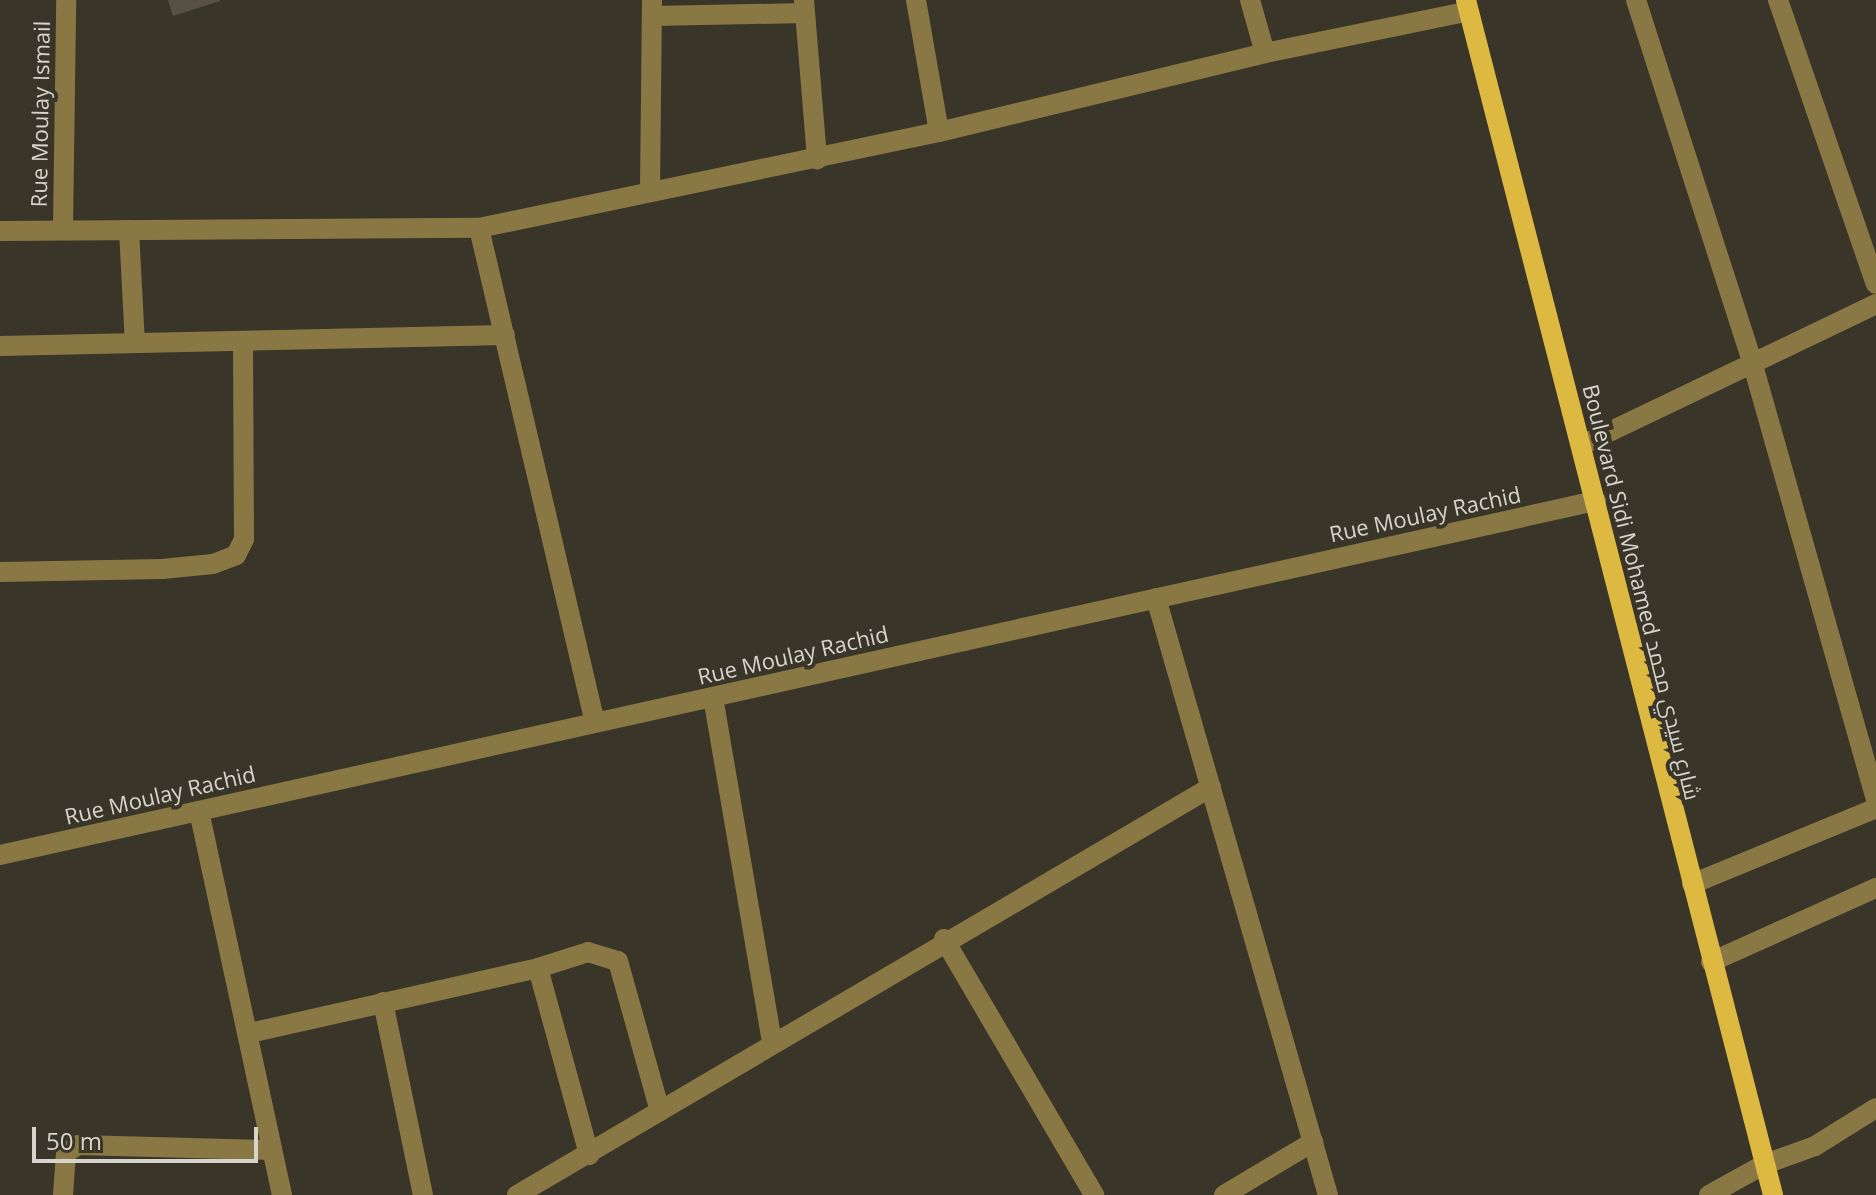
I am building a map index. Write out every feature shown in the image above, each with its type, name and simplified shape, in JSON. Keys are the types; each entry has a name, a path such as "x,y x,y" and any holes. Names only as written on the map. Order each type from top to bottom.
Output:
{"main road":[{"name":"Boulevard Sidi Mohamed شارع سيدي محمد","path":"1468,5 1773,1195"}],"street":[{"name":"Rue Moulay Ismail","path":"63,229 66,0"},
{"path":"916,0 939,132"},
{"path":"1250,0 1265,53"},
{"path":"1636,0 1753,365 1876,801"},
{"path":"1778,0 1876,284"},
{"path":"0,231 479,228 939,132 1468,5"},
{"path":"650,191 652,8 804,6 817,159"},
{"path":"479,228 595,723"},
{"path":"129,230 135,343"},
{"path":"1582,445 1876,304"},
{"path":"0,346 505,335"},
{"path":"0,572 162,569 213,564 236,555 244,539 243,343"},
{"name":"Rue Moulay Rachid","path":"0,855 1596,501"},
{"path":"1156,598 1328,1195"},
{"path":"713,697 772,1042"},
{"path":"517,1195 589,1155 944,939 1211,787"},
{"path":"1692,884 1876,808"},
{"path":"199,811 250,1033 282,1195"},
{"path":"1711,962 1876,888"},
{"path":"944,939 1094,1195"},
{"path":"250,1033 538,968 588,952 618,961 660,1111"},
{"path":"538,968 589,1155"},
{"path":"383,1002 423,1195"},
{"path":"1709,1195 1765,1164 1815,1146 1876,1108"},
{"path":"1224,1195 1313,1142"},
{"path":"63,1195 66,1153 78,1145 272,1150"}],"building":[{"path":"168,0 220,0 220,1 173,16"}]}
